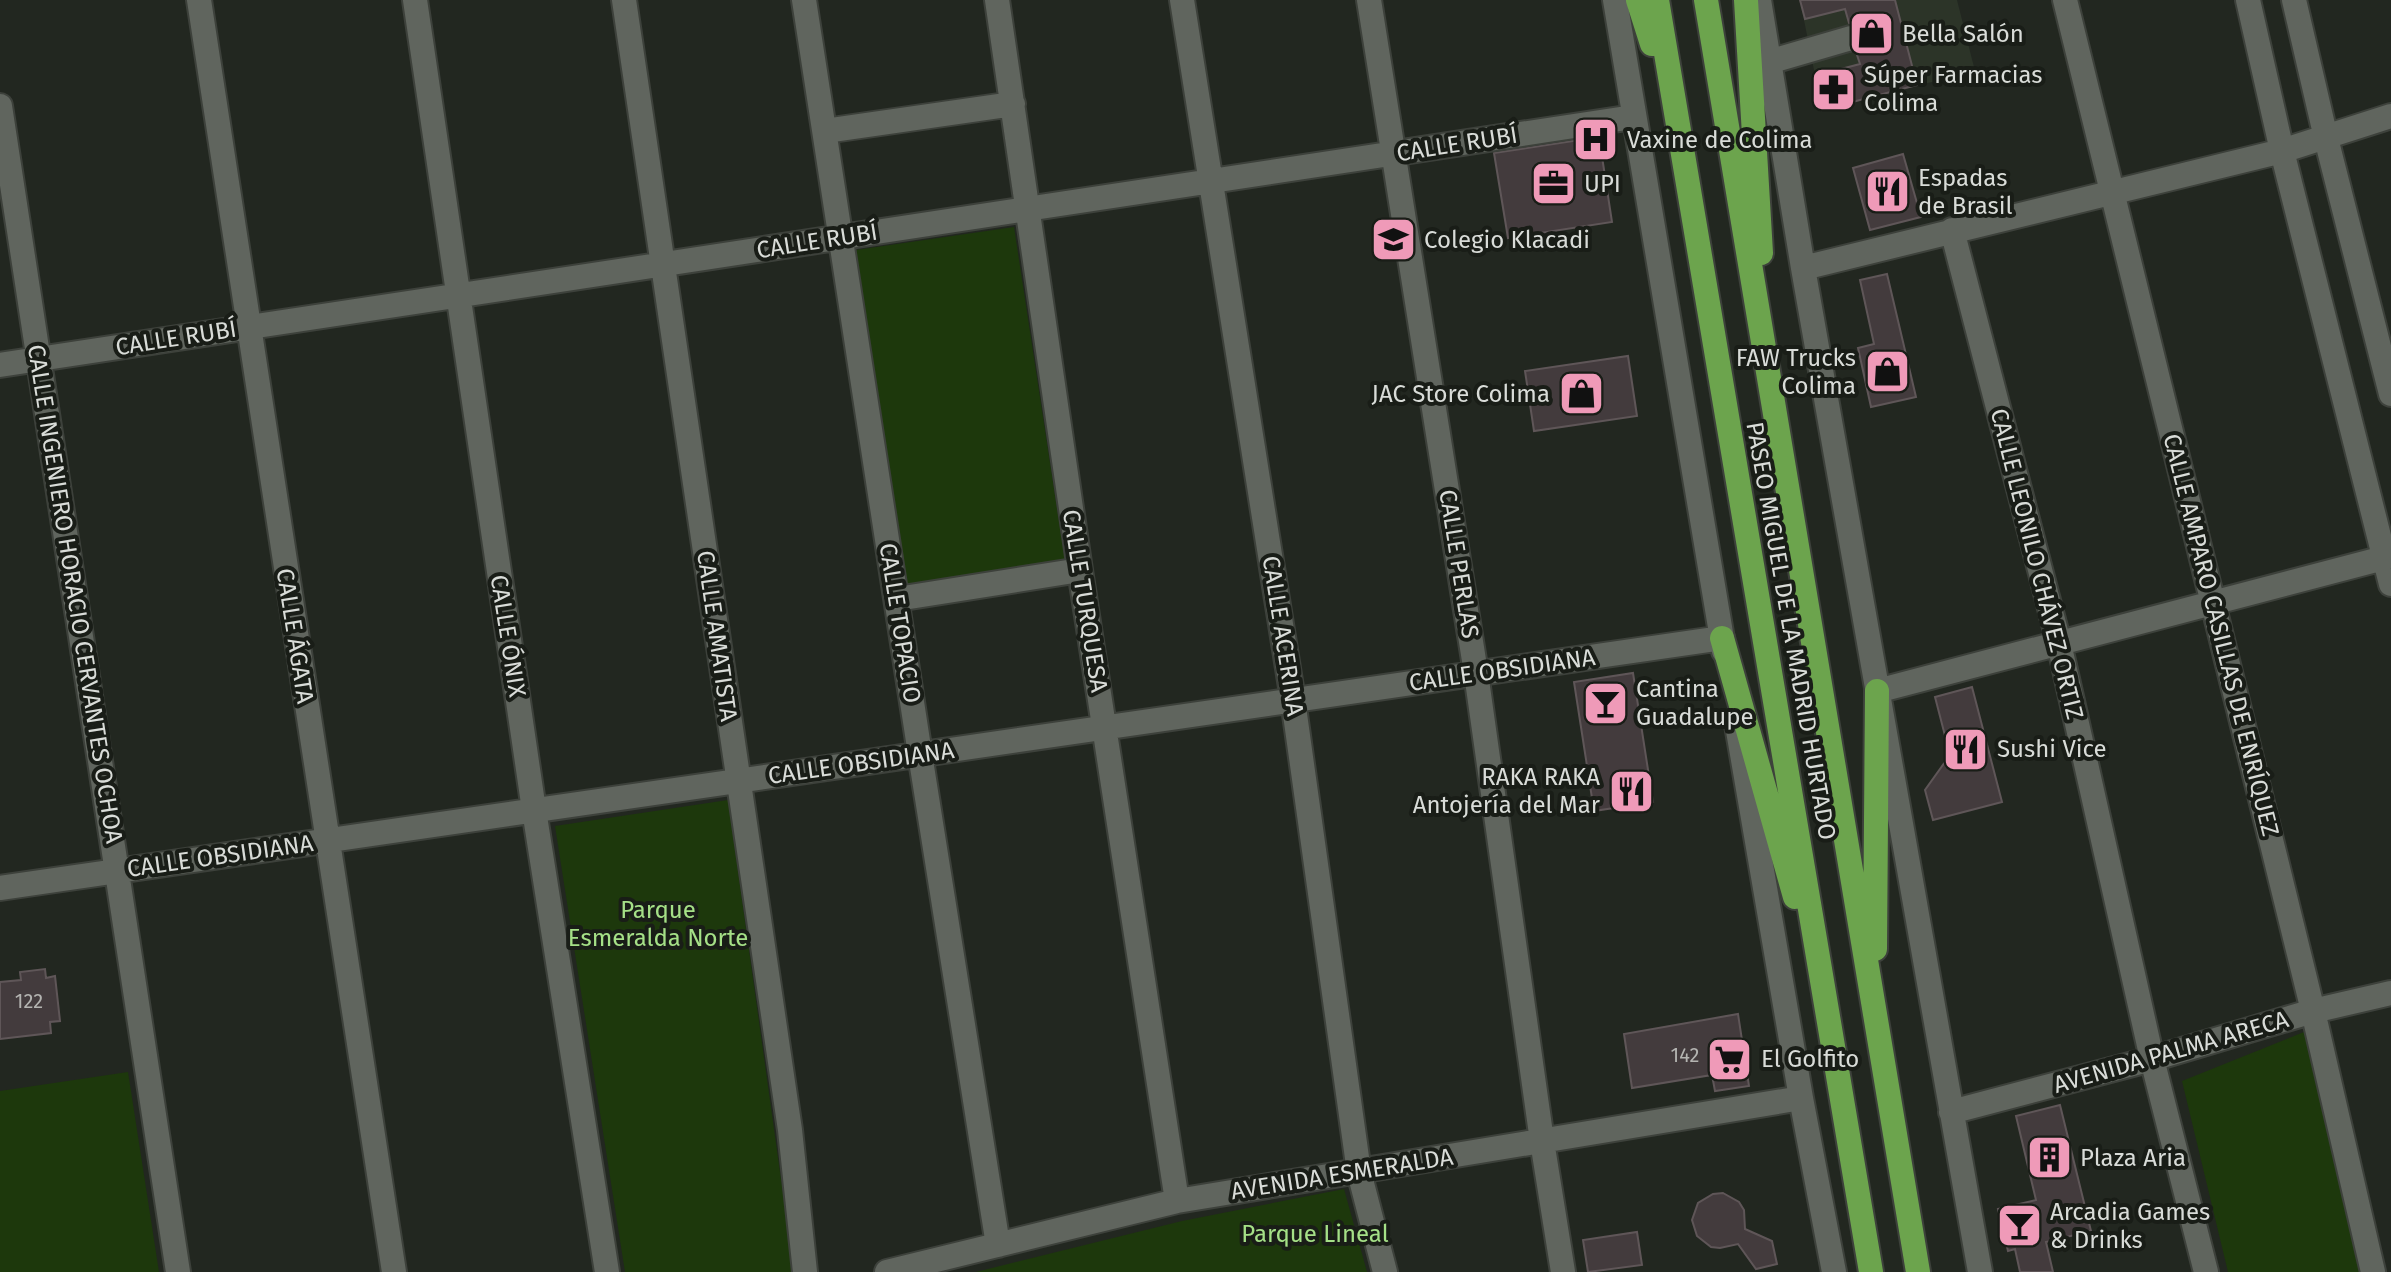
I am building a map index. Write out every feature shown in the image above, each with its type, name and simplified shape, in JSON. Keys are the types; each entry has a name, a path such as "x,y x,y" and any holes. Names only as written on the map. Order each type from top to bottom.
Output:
{"highway":[{"path":"1638,0 1676,123"},
{"name":"PASEO MIGUEL DE LA MADRID HURTADO","path":"1657,0 1871,1272"},
{"name":"PASEO MIGUEL DE LA MADRID HURTADO","path":"1706,0 1918,1272"},
{"path":"1746,0 1765,356"},
{"path":"1722,638 1830,1023"},
{"path":"1875,1015 1877,691"}],"street":[{"name":"CALLE ÁGATA","path":"199,0 394,1272"},
{"name":"CALLE ÓNIX","path":"415,0 534,810 607,1272"},
{"name":"CALLE AMATISTA","path":"624,0 790,1130 805,1272"},
{"name":"CALLE TOPACIO","path":"804,0 998,1245"},
{"name":"CALLE TURQUESA","path":"997,0 1080,570 1177,1201"},
{"name":"CALLE ACERINA","path":"1182,0 1293,700 1359,1172 1385,1272"},
{"name":"CALLE PERLAS","path":"1369,0 1476,673 1563,1272"},
{"path":"1615,0 1801,1098 1834,1272"},
{"path":"1759,0 1803,268 1980,1272"},
{"name":"CALLE AMPARO CASILLAS DE ENRÍQUEZ","path":"2065,0 2313,1011 2373,1272"},
{"path":"2248,0 2282,151 2388,557 2391,584"},
{"path":"2294,0 2391,394"},
{"path":"1769,62 1851,38"},
{"path":"825,131 1013,104"},
{"name":"CALLE INGENIERO HORACIO CERVANTES OCHOA","path":"0,106 178,1272"},
{"path":"1803,268 2282,151 2391,116"},
{"name":"CALLE RUBÍ","path":"0,365 1633,117"},
{"name":"CALLE LEONILO CHÁVEZ ORTIZ","path":"1952,230 2059,643 2152,1059 2206,1272"},
{"path":"1877,691 2388,557"},
{"path":"897,599 1080,570"},
{"name":"CALLE OBSIDIANA","path":"0,888 1722,638"},
{"name":"AVENIDA PALMA ARECA","path":"1951,1112 2152,1059 2313,1011 2391,993"},
{"name":"AVENIDA ESMERALDA","path":"887,1272 1177,1201 1801,1098"}],"shaded area":[{"path":"1800,0 1957,0 1975,71 1822,110"}],"green space":[{"path":"1014,227 1065,561 907,584 856,250"},
{"name":"Parque Esmeralda Norte","path":"728,800 794,1272 625,1272 555,826"},
{"path":"2304,1032 2361,1272 2228,1272 2182,1081"},
{"path":"128,1072 159,1272 0,1272 0,1091"},
{"name":"Parque Lineal","path":"1344,1189 1367,1272 976,1272 1182,1221"}],"building":[{"path":"1800,0 1895,0 1917,85 1822,110 1814,76 1860,64 1856,52 1865,42 1866,35 1861,27 1849,23 1845,9 1805,19"},
{"name":"UPI","path":"1599,137 1612,222 1508,238 1494,153"},
{"name":"Espadas de Brasil","path":"1903,154 1921,217 1870,230 1853,168"},
{"path":"1887,274 1916,397 1871,407 1858,348 1874,344 1860,280"},
{"name":"JAC Store Colima","path":"1628,356 1637,416 1534,431 1525,371"},
{"path":"1633,673 1653,802 1594,811 1574,682"},
{"path":"1972,687 2002,802 1933,820 1925,790 1950,755 1935,697"},
{"path":"45,969 46,978 55,976 60,1021 50,1022 51,1033 0,1039 0,982 21,980 20,972"},
{"path":"1738,1014 1749,1086 1715,1091 1712,1075 1632,1088 1624,1034"},
{"name":"Plaza Aria","path":"2060,1105 2091,1231 2046,1242 2053,1272 2020,1272 2015,1249 2008,1251 1998,1209 2036,1200 2016,1116"},
{"path":"1723,1193 1739,1202 1744,1210 1745,1229 1772,1241 1777,1264 1756,1269 1738,1244 1711,1247 1697,1236 1692,1220 1698,1203 1713,1194"},
{"path":"1637,1232 1642,1265 1588,1272 1583,1240"}],"tunnel":[{"path":"1851,38 1887,28"}],"place":[{"name":"Bella Salón","path":"1871,34"},
{"name":"Súper Farmacias Colima","path":"1833,89"},
{"name":"Vaxine de Colima","path":"1596,140"},
{"name":"UPI","path":"1553,184"},
{"name":"Espadas de Brasil","path":"1887,192"},
{"name":"Colegio Klacadi","path":"1393,240"},
{"name":"FAW Trucks Colima","path":"1887,372"},
{"name":"JAC Store Colima","path":"1581,394"},
{"name":"Cantina Guadalupe","path":"1605,703"},
{"name":"Sushi Vice","path":"1966,749"},
{"name":"RAKA RAKA Antojería del Mar","path":"1631,791"},
{"name":"El Golfito","path":"1730,1059"},
{"name":"Plaza Aria","path":"2049,1158"},
{"name":"Arcadia Games & Drinks","path":"2019,1226"}]}
